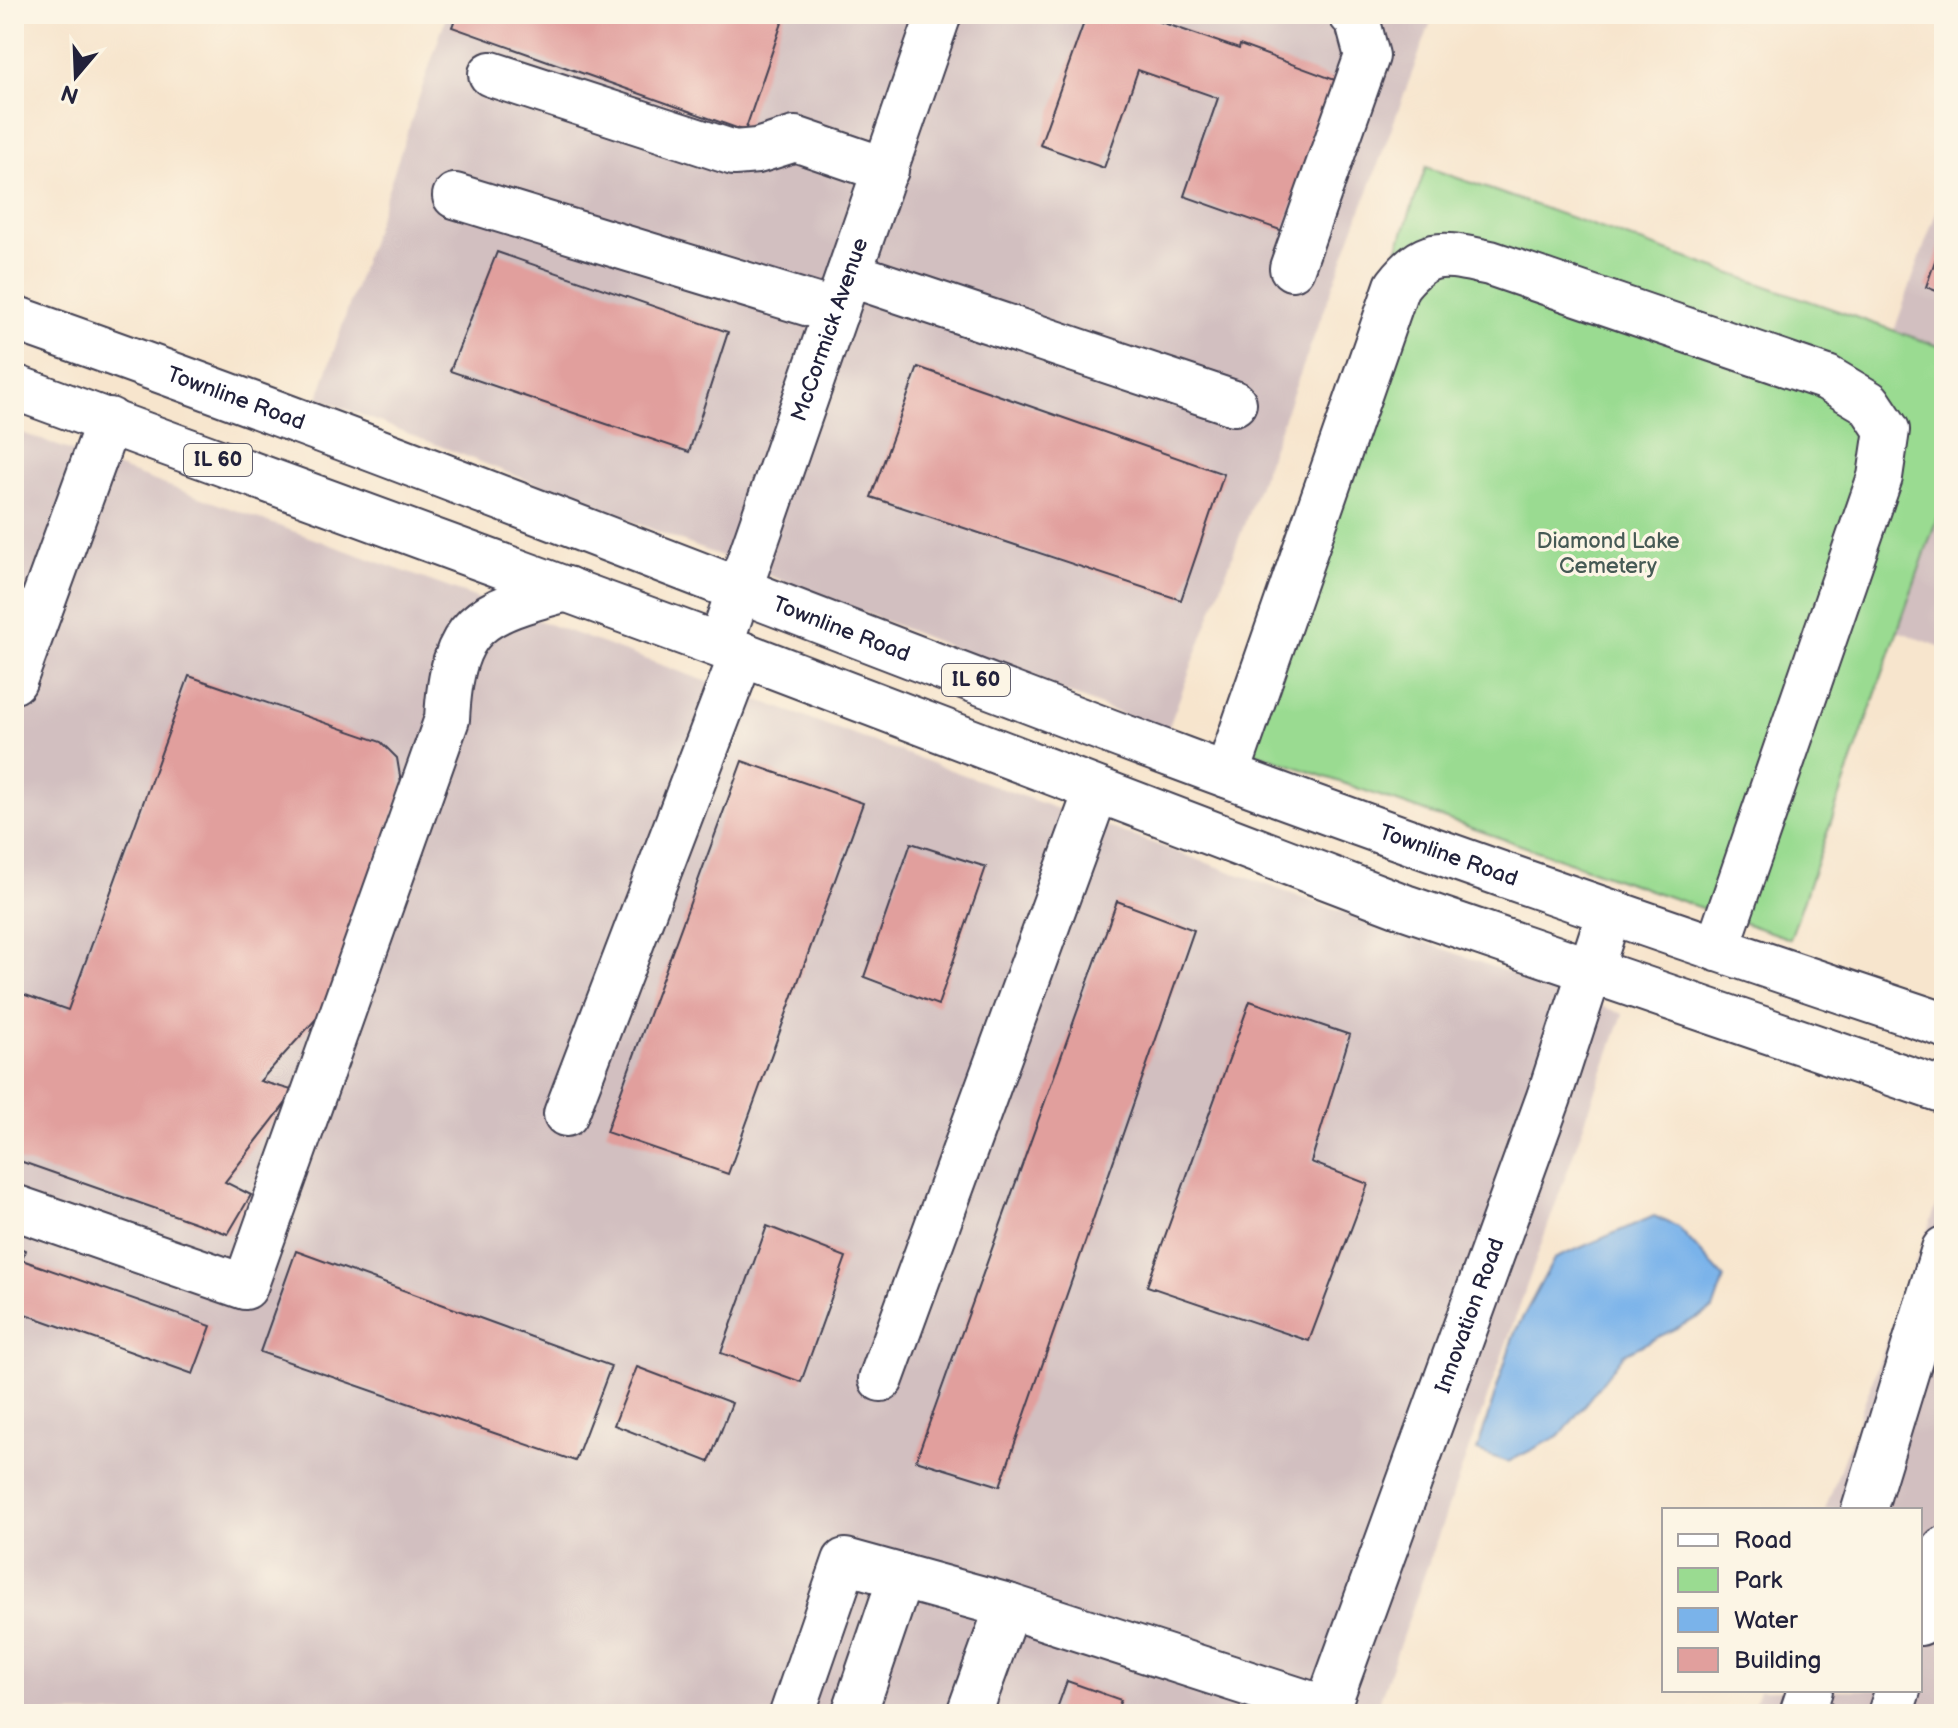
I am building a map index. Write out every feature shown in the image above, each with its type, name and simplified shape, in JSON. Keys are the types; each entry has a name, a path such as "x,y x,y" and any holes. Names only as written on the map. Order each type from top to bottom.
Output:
{"main road":[{"name":"McCormick Avenue","path":"566,1114 731,650 739,590 939,14"},
{"path":"1292,268 1367,56 1356,15 1351,14"},
{"path":"491,74 734,153 757,151 795,139 886,170"},
{"path":"455,196 842,293 1234,403"},
{"path":"1227,775 1397,286 1416,262 1443,253 1490,263 1827,378 1869,403 1887,430 1880,477 1717,949"},
{"name":"Townline Road","path":"14,318 259,404 1227,775 1609,913 1944,1025"},
{"name":"IL 60","path":"14,387 731,650 1096,792 1405,907 1944,1091"},
{"path":"14,681 109,420"},
{"path":"14,1207 245,1287 447,719 455,655 472,627 510,604 567,589"},
{"path":"881,1379 1096,792"},
{"name":"Innovation Road","path":"1326,1712 1549,1097 1609,913"},
{"path":"1865,1508 1944,1249"},
{"path":"1922,1617 1944,1549"},
{"path":"792,1714 845,1561 1008,1606 1326,1712"},
{"path":"854,1714 901,1576"},
{"path":"969,1714 1008,1606"},
{"path":"1890,1714 1897,1692"}],"shaded area":[{"path":"447,14 1434,14 1167,732 318,398"},
{"path":"1944,190 1944,348 1894,331"},
{"path":"14,430 1623,1014 1375,1714 14,1714"},
{"path":"1944,498 1944,648 1898,631"},
{"path":"1944,1185 1944,1714 1750,1714 1758,1692 1922,1692 1922,1508 1826,1508"}],"green space":[{"name":"Diamond Lake Cemetery","path":"1426,167 1944,348 1944,498 1790,939 1225,742"}],"water":[{"path":"1654,1216 1678,1227 1724,1278 1713,1310 1624,1354 1561,1435 1508,1462 1477,1451 1514,1334 1554,1259"}],"building":[{"path":"457,14 785,14 745,131 452,27"},
{"path":"1087,14 1148,14 1146,17 1239,49 1240,45 1335,80 1283,231 1184,196 1218,98 1138,70 1104,168 1040,145"},
{"path":"1944,235 1944,294 1926,287"},
{"path":"497,252 728,332 689,452 450,371"},
{"path":"918,367 1224,474 1181,600 871,497"},
{"path":"189,676 381,742 397,758 402,788 325,1009 260,1081 295,1091 225,1182 251,1195 228,1234 14,1159 14,991 68,1010"},
{"path":"742,761 863,803 728,1174 606,1132"},
{"path":"911,843 986,867 938,1005 864,977"},
{"path":"1117,901 1194,930 1000,1486 916,1460"},
{"path":"1250,1001 1350,1035 1311,1162 1368,1184 1309,1341 1147,1286"},
{"path":"767,1226 846,1257 801,1382 721,1353"},
{"path":"14,1246 25,1250 22,1260 211,1326 193,1374 14,1310"},
{"path":"296,1251 611,1366 575,1461 260,1352"},
{"path":"637,1367 732,1403 709,1462 614,1425"},
{"path":"1067,1681 1121,1700 1115,1714 1055,1714"}]}
